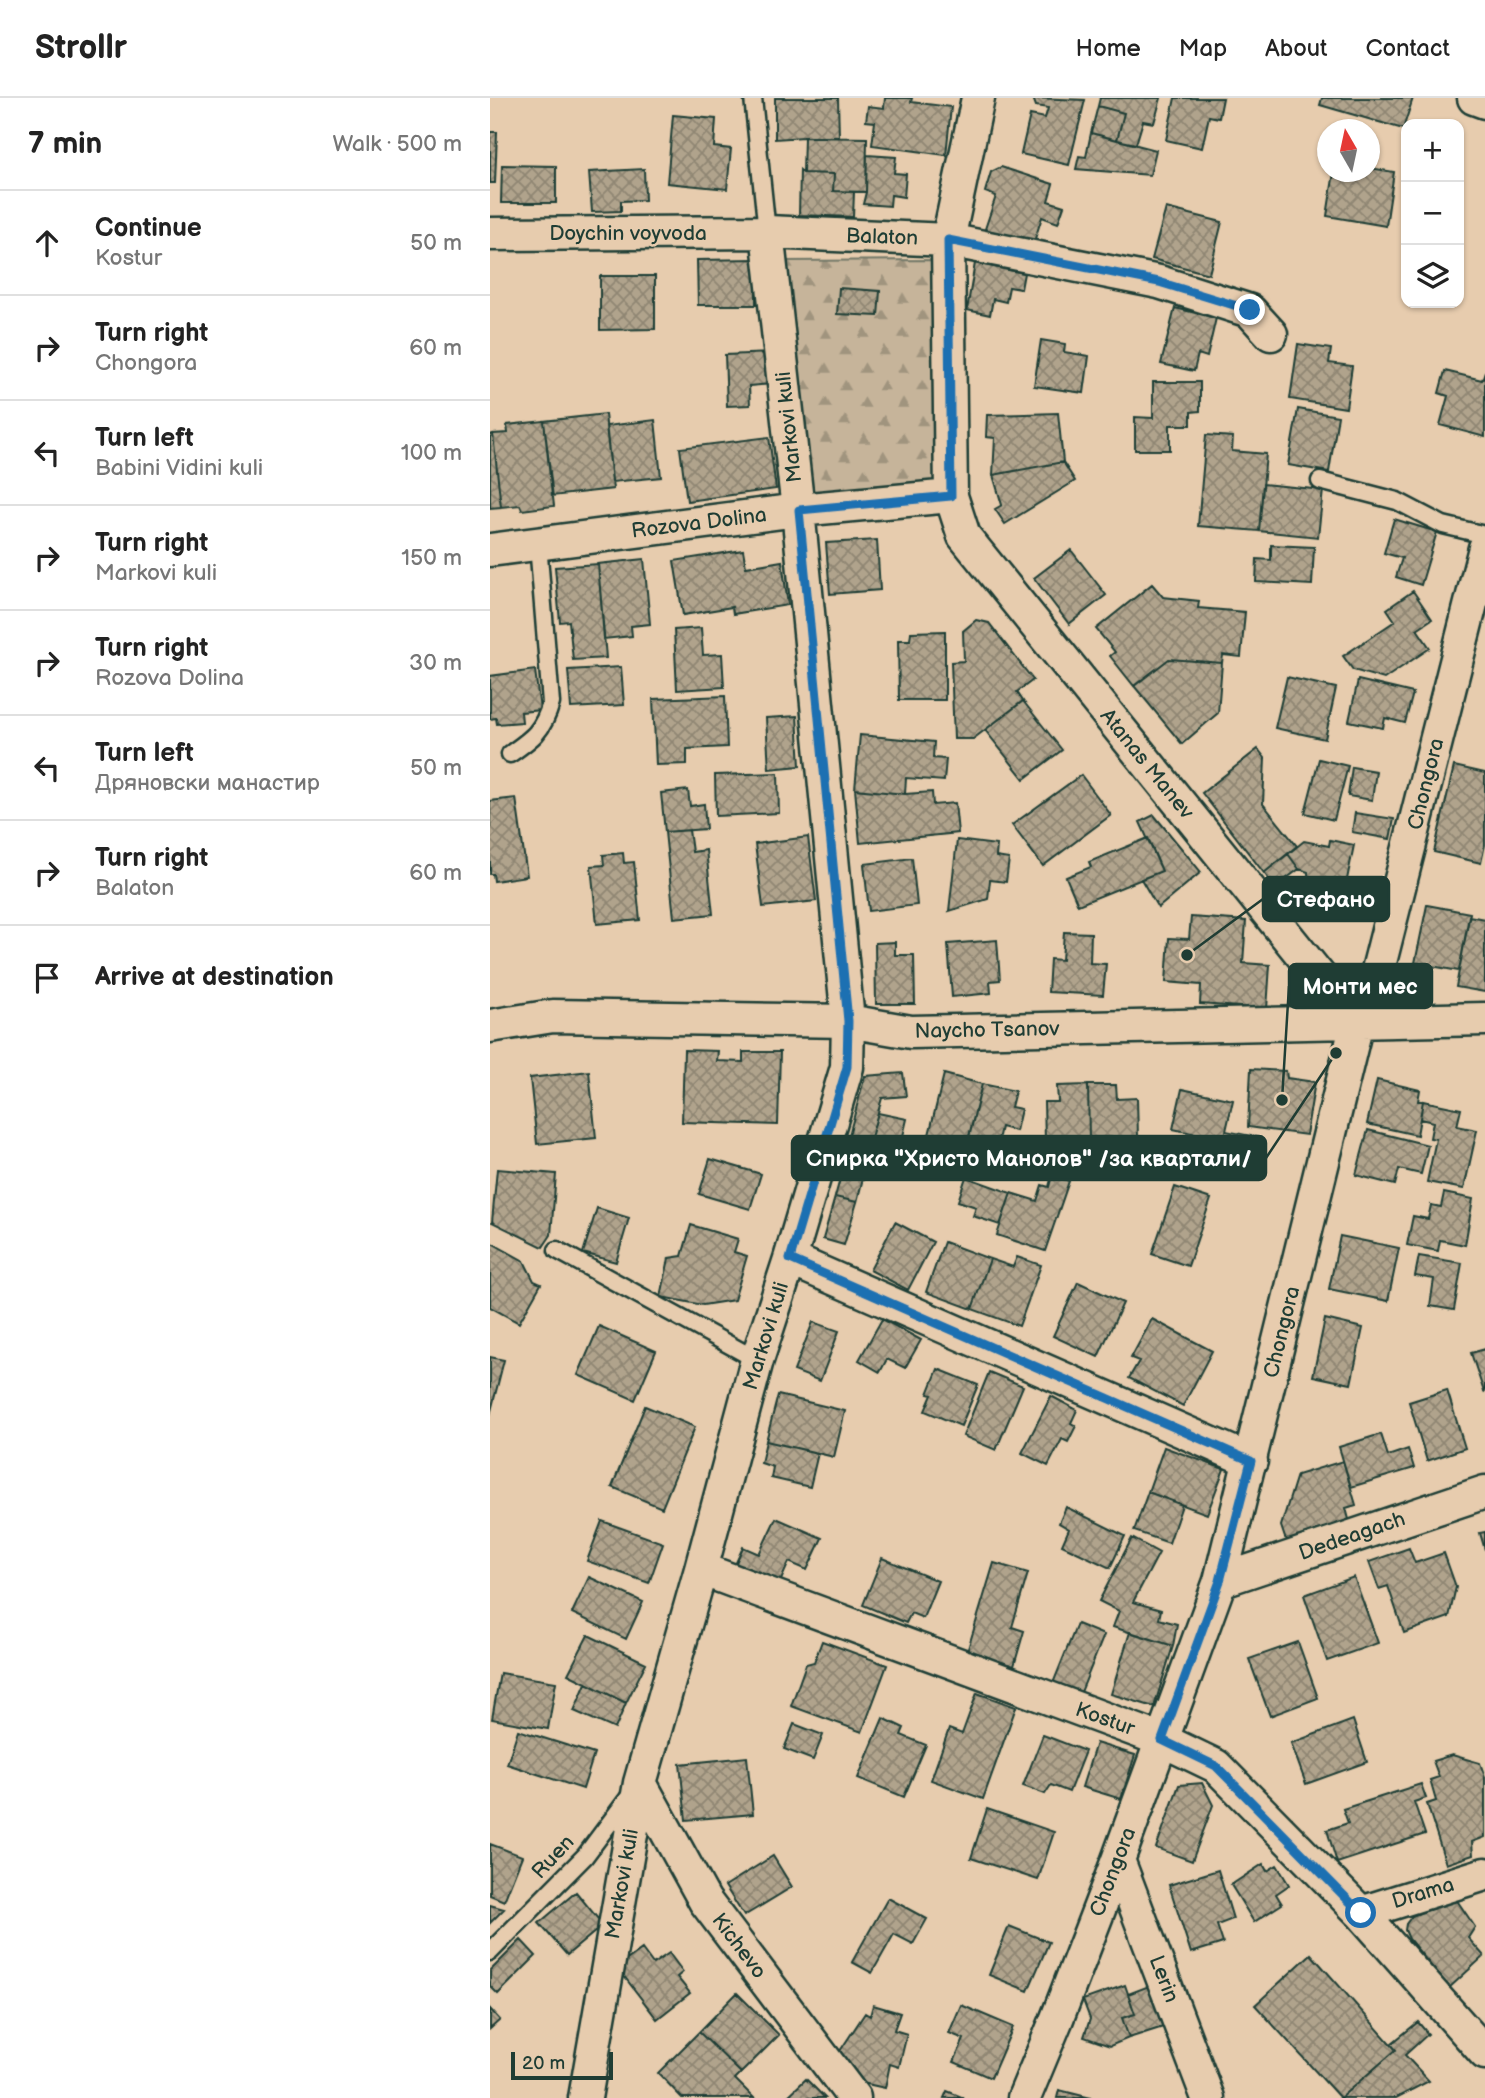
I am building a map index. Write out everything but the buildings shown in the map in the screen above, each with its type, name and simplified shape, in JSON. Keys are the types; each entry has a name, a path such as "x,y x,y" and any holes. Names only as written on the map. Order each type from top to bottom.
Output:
{"street":[{"name":"Atanas Manev","path":"978,98 948,240 951,496 964,537 1357,1023"},
{"path":"1475,98 1485,102"},
{"name":"Doychin voyvoda","path":"490,234 767,232"},
{"name":"Balaton","path":"767,232 948,240 1159,282 1250,310 1271,334"},
{"name":"Markovi kuli","path":"585,2098 640,1783 757,1360 847,1067 848,1021 799,510 767,232"},
{"name":"Rozova Dolina","path":"490,550 799,510 951,496"},
{"name":"Chongora","path":"1024,2098 1118,1860 1220,1581 1357,1023 1377,974 1485,548"},
{"name":"Naycho Tsanov","path":"490,1026 553,1016 848,1021 911,1032 1485,1019"},
{"path":"790,1259 1251,1461"},
{"name":"Dedeagach","path":"1220,1581 1485,1492"},
{"name":"Kostur","path":"701,1569 1162,1740 1216,1766 1361,1913 1485,2053"},
{"name":"Kichevo","path":"640,1783 705,1901 854,2098"},
{"name":"Lerin","path":"1118,1860 1208,2098"},
{"name":"Drama","path":"1361,1913 1485,1874"}],"lane":[{"path":"753,98 767,232"},
{"path":"1320,481 1397,501 1443,525 1485,535"},
{"path":"510,754 530,740 545,722 551,703 538,544"},
{"path":"557,1250 757,1360"},
{"name":"Ruen","path":"490,1952 585,1856 640,1783"}],"green space":[{"path":"939,260 938,487 802,493 780,261"}],"place":[{"name":"Стефано","path":"1187,955"},
{"name":"Спирка \"Христо Манолов\" /за квартали/","path":"1336,1053"},
{"name":"Монти мес","path":"1282,1100"}],"route":[{"path":"1250,310 1159,282 948,240 951,496 799,510 848,1021 847,1067 790,1259 1251,1461 1220,1581 1162,1740 1216,1766 1361,1913"}]}
